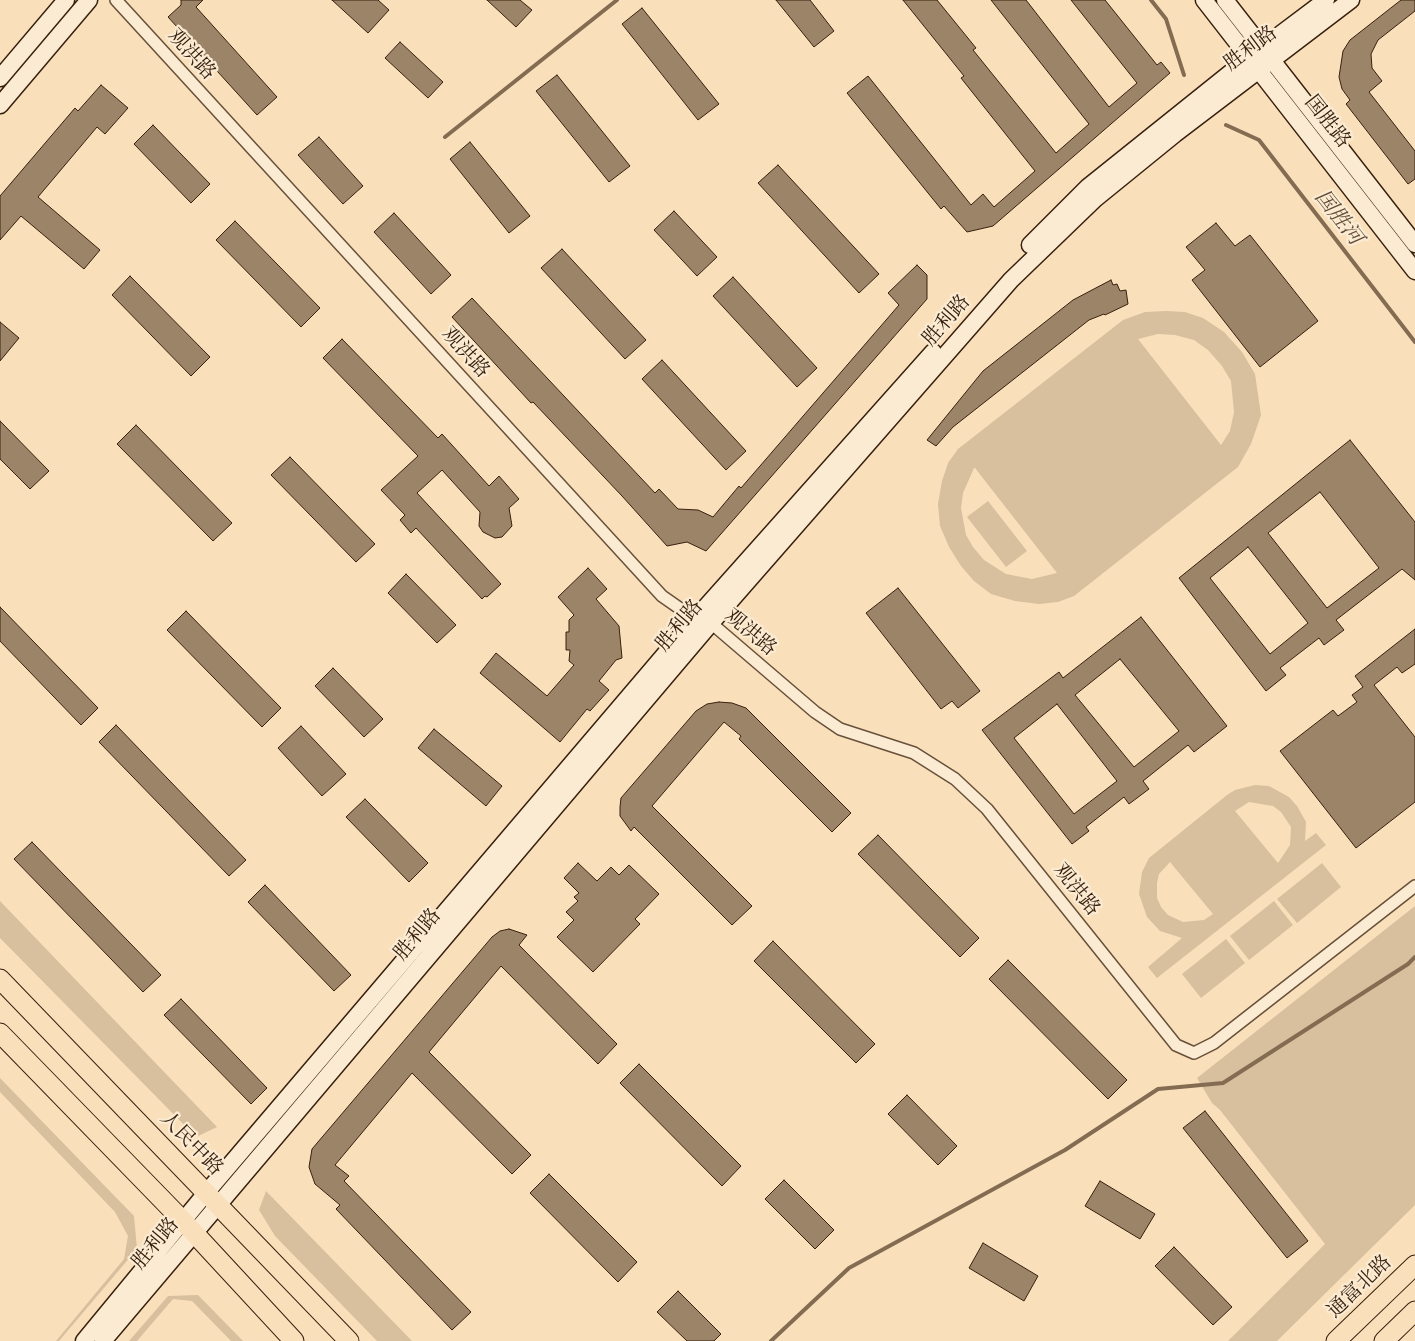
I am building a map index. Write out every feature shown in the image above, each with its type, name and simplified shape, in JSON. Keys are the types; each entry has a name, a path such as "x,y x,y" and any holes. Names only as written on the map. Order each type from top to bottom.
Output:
{"main road":[{"name":"人民中路","path":"0,979 348,1341"},
{"path":"0,1033 188,1227 294,1341"},
{"name":"通富北路","path":"1336,1341 1415,1265"},
{"path":"1384,1341 1415,1311"}],"street":[{"path":"0,78 66,0"},
{"path":"0,105 89,0"},
{"name":"观洪路","path":"116,0 662,596 703,621 815,712 840,729 914,753 955,779 987,809 1176,1045 1194,1053 1214,1043 1415,886"},
{"name":"国胜路","path":"1204,0 1261,59 1415,244"},
{"name":"国胜路","path":"1224,0 1261,59 1415,271"},
{"name":"胜利路","path":"1261,59 1326,0"},
{"name":"胜利路","path":"84,1341 188,1227 703,621 1004,272 1088,187 1261,59 1351,0"},
{"name":"胜利路","path":"103,1341 188,1227"}],"shaded area":[{"path":"1145,312 1185,312 1203,318 1224,332 1242,352 1255,374 1261,415 1251,444 1238,467 1074,596 1058,602 1039,604 1015,601 991,594 974,581 961,566 949,547 940,526 938,504 942,481 948,463 958,449 1123,320","holes":["1158,334 1175,335 1194,340 1208,350 1222,366 1231,381 1234,412 1230,431 1221,445 1138,339","975,468 1057,573 1032,579 1006,574 984,560 973,547 966,535 961,508 963,493"]},
{"path":"988,501 1027,551 1006,567 967,517"},
{"path":"1255,785 1269,786 1289,797 1297,806 1306,822 1305,841 1316,833 1326,845 1157,978 1148,967 1182,938 1160,931 1147,917 1139,894 1142,872 1149,858 1235,790","holes":["1249,802 1273,806 1281,812 1291,827 1290,845 1278,863 1235,811","1170,862 1213,914 1204,920 1183,922 1168,915 1161,907 1157,898 1157,883 1159,874"]},
{"path":"1322,863 1341,887 1297,923 1277,899"},
{"path":"0,901 217,1127 196,1137 0,938"},
{"path":"1274,901 1293,925 1249,960 1230,936"},
{"path":"1415,906 1415,1205 1277,1341 1228,1341 1325,1244 1220,1110 1212,1103 1197,1078"},
{"path":"1226,939 1245,963 1201,998 1182,974"},
{"path":"0,1078 134,1216 137,1249 59,1341 56,1341 124,1259 128,1236 115,1212 0,1092"},
{"path":"266,1191 412,1341 377,1341 275,1236 259,1210"},
{"path":"198,1295 243,1341 231,1341 192,1301 173,1299 137,1341 129,1341 168,1296"}],"building":[{"path":"181,0 203,0 196,7 277,97 257,115 168,17 181,5"},
{"path":"332,0 378,0 389,10 368,33"},
{"path":"487,0 520,0 532,10 516,27"},
{"path":"776,0 810,0 834,31 814,47"},
{"path":"903,0 937,0 976,48 973,50 1056,153 1089,124 991,0 1026,0 1109,107 1137,83 1071,0 1105,0 1157,65 1161,62 1170,73 993,226 967,232 944,206 941,209 847,93 868,76 971,205 983,194 994,207 1035,171 961,78 964,76"},
{"path":"1401,0 1415,0 1415,11 1378,40 1371,54 1372,68 1382,81 1369,92 1415,151 1415,179 1408,184 1346,104 1350,100 1342,89 1339,77 1343,51 1350,40"},
{"path":"642,8 719,104 698,120 622,24"},
{"path":"400,42 443,82 428,98 385,58"},
{"path":"557,75 630,166 609,182 536,91"},
{"path":"101,85 128,108 105,134 97,127 38,197 100,250 84,269 21,216 0,240 0,196 75,108 78,111"},
{"path":"153,125 210,184 191,203 134,144"},
{"path":"319,137 363,186 343,204 298,155"},
{"path":"470,142 530,216 509,233 450,159"},
{"path":"778,165 879,274 859,293 758,183"},
{"path":"674,211 717,257 697,276 654,230"},
{"path":"394,213 451,275 431,294 374,232"},
{"path":"235,221 320,308 301,327 216,240"},
{"path":"1216,223 1235,246 1250,235 1318,321 1260,367 1192,280 1205,270 1186,247"},
{"path":"562,249 646,340 625,359 541,268"},
{"path":"917,265 927,275 927,299 706,551 687,542 667,546 452,317 472,298 655,493 659,489 678,509 698,510 713,517 739,486 741,488 899,305 888,293"},
{"path":"130,276 210,357 191,376 112,295"},
{"path":"733,277 817,368 797,387 713,296"},
{"path":"1111,280 1113,285 1117,284 1120,291 1126,290 1128,304 1089,320 953,427 936,446 927,440 983,371 1073,300"},
{"path":"0,322 19,338 0,361"},
{"path":"342,339 438,438 442,434 489,486 499,476 519,499 509,508 512,526 502,537 495,538 483,532 479,526 480,512 442,470 417,493 501,584 487,597 485,596 482,599 416,528 411,533 400,520 405,515 381,490 418,456 323,358"},
{"path":"662,360 746,451 726,470 642,379"},
{"path":"0,421 49,471 30,489 0,459"},
{"path":"136,425 232,523 213,541 117,444"},
{"path":"1350,440 1415,522 1415,580 1402,569 1336,620 1344,630 1324,645 1319,638 1280,668 1286,675 1266,691 1179,578","holes":["1320,492 1379,568 1327,608 1268,533","1248,547 1308,623 1270,654 1210,578"]},
{"path":"290,457 375,544 356,562 271,475"},
{"path":"588,568 607,589 596,599 619,626 622,658 616,660 599,681 609,690 590,711 587,709 560,742 480,673 496,653 547,696 574,665 569,661 570,650 566,650 566,632 569,632 569,620 574,615 558,597"},
{"path":"406,574 456,625 437,643 388,593"},
{"path":"898,588 980,691 958,708 952,701 941,709 866,613"},
{"path":"0,607 98,708 81,725 0,641"},
{"path":"186,611 281,708 262,727 167,630"},
{"path":"1141,617 1227,726 1194,752 1188,745 1143,781 1149,789 1129,804 1124,797 1086,827 1089,831 1072,844 982,730 1059,672 1063,678","holes":["1120,659 1179,731 1134,767 1075,695","1057,704 1117,781 1074,814 1014,738"]},
{"path":"1415,629 1415,664 1402,673 1397,667 1374,685 1415,737 1415,802 1356,848 1280,751 1333,710 1338,716 1357,702 1352,695 1363,687 1355,676"},
{"path":"333,668 383,719 364,737 315,686"},
{"path":"719,702 732,703 746,708 851,813 832,832 739,739 741,736 724,722 652,806 752,906 732,925 634,827 631,831 620,816 621,798 696,711 707,704"},
{"path":"116,725 246,860 229,876 99,742"},
{"path":"301,726 346,774 322,796 278,748"},
{"path":"434,729 502,786 486,806 418,748"},
{"path":"365,799 428,863 409,882 346,817"},
{"path":"878,835 979,938 960,957 858,854"},
{"path":"32,842 161,975 143,992 14,859"},
{"path":"578,863 597,881 611,867 619,875 629,865 659,894 635,919 640,924 593,972 557,937 574,920 566,912 578,901 574,897 579,893 564,878"},
{"path":"265,885 351,975 334,991 248,902"},
{"path":"509,929 527,935 519,945 617,1044 598,1064 501,966 429,1052 531,1155 512,1174 412,1073 335,1165 349,1176 344,1181 471,1312 452,1330 336,1209 340,1205 315,1184 309,1167 312,1149 492,937 500,931"},
{"path":"773,941 875,1044 856,1063 754,961"},
{"path":"1008,960 1127,1080 1108,1099 989,979"},
{"path":"181,999 267,1088 251,1104 164,1015"},
{"path":"639,1064 741,1166 722,1186 620,1083"},
{"path":"907,1095 957,1146 938,1165 888,1114"},
{"path":"1205,1111 1308,1241 1287,1258 1183,1128"},
{"path":"549,1174 637,1262 618,1282 530,1193"},
{"path":"784,1180 834,1230 815,1249 765,1199"},
{"path":"1100,1181 1155,1214 1140,1239 1085,1206"},
{"path":"983,1243 1038,1276 1024,1301 969,1268"},
{"path":"1174,1247 1232,1307 1213,1325 1155,1266"},
{"path":"678,1291 721,1334 714,1341 687,1341 657,1312"}],"waterway":[{"path":"445,137 617,0"},
{"name":"国胜河","path":"1151,0 1166,19 1184,75"},
{"name":"国胜河","path":"1226,125 1259,140 1415,342"},
{"path":"771,1341 849,1268 1065,1150 1158,1089 1223,1083 1408,964 1415,957"}]}
